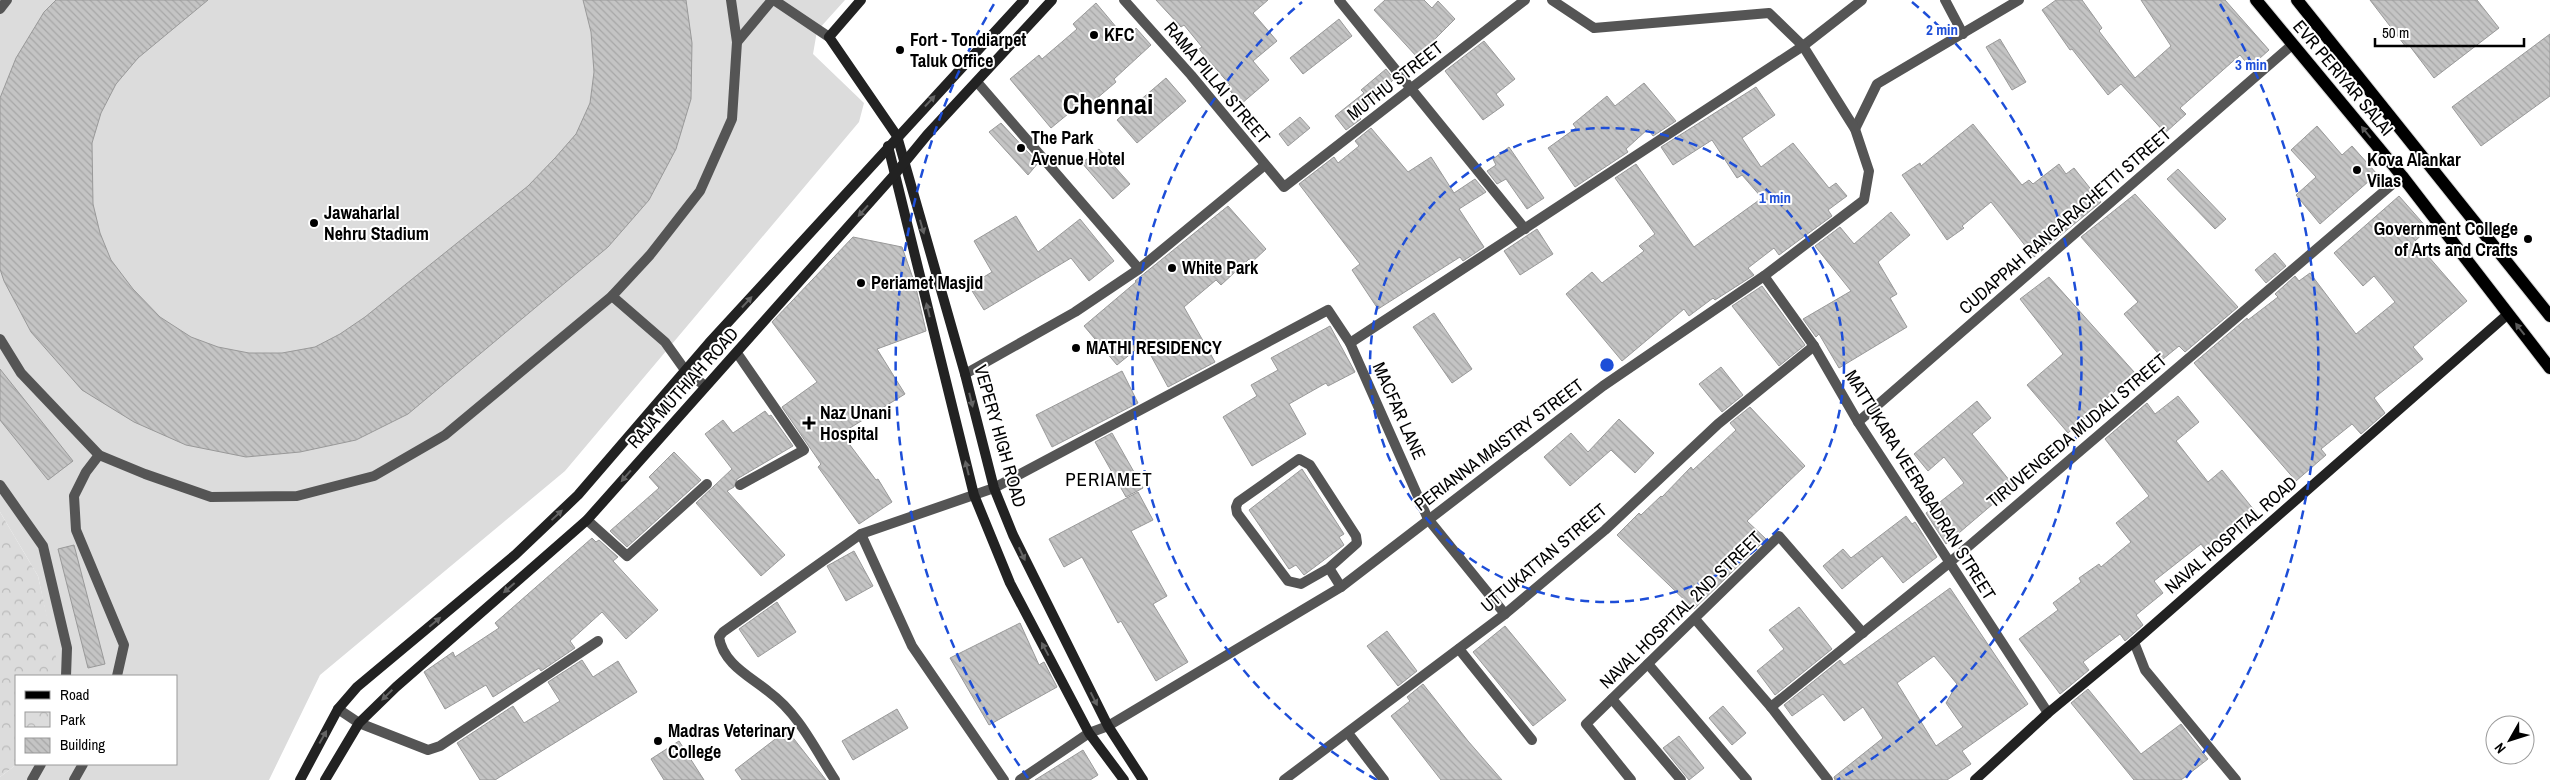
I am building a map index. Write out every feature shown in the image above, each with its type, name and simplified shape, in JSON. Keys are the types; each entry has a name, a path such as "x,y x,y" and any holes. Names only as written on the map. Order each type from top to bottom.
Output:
{"main road":[{"path":"829,37 861,0"},
{"name":"RAJA MUTHIAH ROAD","path":"300,780 338,709 357,687 515,555 578,495 685,370 826,217 897,136 1024,0"},
{"name":"RAJA MUTHIAH ROAD","path":"325,780 358,722 588,520 905,163 928,134 1052,0"},
{"name":"EVR PERIYAR SALAI","path":"2256,0 2402,176 2550,368"},
{"name":"EVR PERIYAR SALAI","path":"2297,0 2550,316"},
{"name":"VEPERY HIGH ROAD","path":"829,37 897,136 965,374 994,488 1035,582 1108,726 1143,780"},
{"name":"VEPERY HIGH ROAD","path":"888,146 974,494 1010,583 1089,733 1121,779"},
{"name":"NAVAL HOSPITAL ROAD","path":"1982,778 2048,712 2134,642 2508,314"}],"street":[{"path":"0,9 7,0"},
{"path":"0,339 21,373 99,454 145,474 211,497 297,496 374,476 445,435 612,296 650,255 700,191 732,119 738,42 731,0"},
{"path":"738,42 773,0 829,37"},
{"name":"RAMA PILLAI STREET","path":"1124,0 1191,74 1284,187"},
{"path":"1339,0 1525,229"},
{"name":"MUTHU STREET","path":"1284,187 1524,0"},
{"name":"PERIANNA MAISTRY STREET","path":"1020,780 1089,733 1108,726 1341,587 1603,386 1764,276 1864,200 1869,170 1855,129 1802,46 1769,13 1594,28 1552,0"},
{"path":"1350,343 1802,46 1862,0"},
{"path":"1945,0 1963,34"},
{"path":"1855,129 1877,84 2019,0"},
{"name":"CUDAPPAH RANGARACHETTI STREET","path":"1858,422 2293,44"},
{"path":"977,82 1139,269"},
{"path":"965,374 1075,312 1139,269 1265,165"},
{"name":"TIRUVENGEDA MUDALI STREET","path":"1771,707 1949,563 2402,176"},
{"name":"MATTUKARA VEERABADRAN STREET","path":"1764,276 1814,346 1858,422 2048,712"},
{"path":"612,296 665,342 685,370 705,386"},
{"name":"MACFAR LANE","path":"994,488 1328,310 1350,343 1428,519 1505,614"},
{"name":"UTTUKATTAN STREET","path":"1284,780 1505,614 1605,530 1718,424 1814,346"},
{"path":"737,353 804,450 740,485"},
{"path":"99,454 86,472 74,496 76,530 124,645 117,675"},
{"path":"1299,459 1310,464 1356,536 1357,543 1354,548 1330,568 1301,584 1288,581 1237,513 1238,502 1299,459"},
{"path":"588,520 626,556 708,484"},
{"path":"0,485 42,546 67,648 66,675"},
{"path":"835,780 789,708 737,668 720,645 719,637 723,632 861,534 994,488"},
{"path":"861,534 912,646 1004,780"},
{"name":"NAVAL HOSPITAL 2ND STREET","path":"1631,780 1586,724 1779,536 1863,633"},
{"path":"1330,568 1341,587"},
{"path":"1695,619 1771,707 1828,780"},
{"path":"338,709 358,722 428,750 440,746 598,641"},
{"path":"2134,642 2145,670 2236,780"},
{"path":"1460,649 1532,740"},
{"path":"1648,664 1748,780"},
{"path":"1612,699 1681,780"},
{"path":"1348,733 1384,780"},
{"path":"32,780 40,765"},
{"path":"74,780 82,765"}],"green space":[{"path":"0,0 845,0 817,31 813,54 864,103 859,122 565,471 320,675 269,780 0,780 0,777 16,765 178,765 178,675 59,675 38,576 0,512"},
{"path":"0,512 38,576 60,675 15,675 16,765 0,777"}],"building":[{"path":"56,0 208,0 138,58 116,84 101,113 92,143 93,204 100,233 111,260 133,289 160,317 191,337 218,347 249,353 282,353 315,347 340,334 365,317 528,186 555,158 576,134 590,103 594,72 591,32 583,0 686,0 692,43 691,99 676,149 649,200 608,247 408,414 356,440 300,452 246,457 186,445 134,422 82,390 31,332 4,281 0,269 0,98 16,58 44,12"},
{"path":"1156,0 1268,0 1253,13 1277,41 1253,61 1269,80 1241,104 1227,87 1230,85 1199,49 1202,47 1184,25 1181,27"},
{"path":"1385,0 1424,0 1432,8 1438,1 1455,19 1417,57 1374,10"},
{"path":"2056,0 2082,0 2102,28 2099,31 2135,78 2171,46 2141,0 2225,0 2269,50 2250,67 2240,55 2180,108 2186,114 2165,133 2121,84 2108,95 2072,49 2070,50 2042,10"},
{"path":"2370,0 2477,0 2499,28 2434,78 2409,45 2406,47"},
{"path":"1096,3 1127,40 1136,28 1151,45 1114,79 1116,82 1089,105 1085,100 1051,128 1010,79 1039,55 1042,59 1077,29 1073,24"},
{"path":"1339,19 1352,36 1303,74 1290,58"},
{"path":"2550,34 2550,96 2481,146 2452,107"},
{"path":"2000,39 2026,82 2012,90 1986,47"},
{"path":"1484,41 1515,79 1496,94 1504,105 1483,120 1445,71"},
{"path":"1386,69 1394,79 1358,116 1361,119 1346,130 1335,116 1364,93 1361,90"},
{"path":"1166,78 1186,101 1137,143 1117,120"},
{"path":"1644,83 1676,121 1653,136 1648,129 1626,149 1628,152 1575,187 1548,148 1576,128 1573,124 1607,96 1615,106"},
{"path":"1756,87 1775,115 1742,138 1761,167 1793,143 1829,188 1836,183 1847,196 1828,210 1832,216 1779,255 1774,248 1748,268 1754,275 1715,300 1713,298 1689,316 1684,309 1622,361 1566,294 1592,272 1602,283 1644,251 1639,246 1655,234 1615,178 1636,164 1694,247 1762,198 1742,175 1737,178 1712,140 1673,165 1661,147"},
{"path":"1300,117 1310,128 1288,146 1279,134"},
{"path":"1001,123 1038,163 1028,175 989,132"},
{"path":"1973,124 2022,185 2029,180 2033,184 2059,164 2066,174 2074,168 2101,202 2034,257 1991,202 1962,226 1964,228 1947,240 1902,175 1920,163 1921,166"},
{"path":"2317,126 2342,155 2352,146 2377,174 2320,224 2296,195 2316,177 2291,150"},
{"path":"1371,128 1408,172 1431,157 1454,193 1475,179 1486,192 1459,209 1484,247 1463,261 1460,257 1378,309 1352,270 1360,264 1299,184 1334,157 1338,163 1359,146 1355,141"},
{"path":"1509,147 1544,198 1527,209 1506,179 1497,184 1487,171 1496,165 1493,159"},
{"path":"1099,149 1130,184 1113,199 1082,163"},
{"path":"2178,169 2226,219 2215,229 2167,179"},
{"path":"2135,194 2238,307 2185,352 2179,346 2163,359 2124,314 2138,302 2081,237"},
{"path":"2399,196 2428,229 2415,241 2467,301 2413,347 2423,359 2374,398 2385,413 2361,434 2352,424 2321,449 2326,455 2296,481 2194,363 2247,318 2248,320 2278,297 2275,294 2295,276 2299,281 2310,273 2356,334 2395,302 2374,276 2363,286 2334,253"},
{"path":"1228,206 1266,249 1252,262 1249,259 1221,285 1216,280 1184,307 1215,362 1168,387 1144,343 1117,365 1084,326 1135,281"},
{"path":"1891,212 1910,235 1878,262 1897,294 1890,298 1907,327 1839,368 1819,334 1816,337 1803,319 1851,291 1815,246 1840,227 1854,244"},
{"path":"1016,216 1038,252 1080,219 1114,261 1089,281 1071,258 984,310 969,286 992,272 974,241"},
{"path":"1537,229 1553,254 1520,275 1504,251"},
{"name":"Periamet Masjid","path":"853,237 902,247 915,284 926,331 877,349 905,394 845,431 847,435 844,437 876,480 878,479 892,502 859,524 818,467 821,464 782,407 817,382 772,322"},
{"path":"2275,253 2286,266 2266,283 2255,270"},
{"path":"2049,277 2135,373 2068,433 2027,385 2063,354 2020,299"},
{"path":"1762,286 1805,345 1779,366 1732,306"},
{"path":"1434,313 1472,369 1452,383 1413,327"},
{"path":"1330,326 1355,372 1328,386 1326,383 1289,404 1306,434 1252,466 1223,417 1257,396 1251,385 1278,370 1271,358"},
{"path":"1721,367 1743,395 1722,412 1699,384"},
{"path":"0,369 73,461 48,480 0,420"},
{"path":"1122,371 1138,403 1052,447 1036,415"},
{"path":"2178,396 2199,422 2176,441 2208,482 2222,470 2258,515 2207,552 2201,544 2154,581 2163,593 2136,615 2143,625 2125,641 2120,634 2083,662 2089,670 2060,694 2019,639 2058,610 2053,603 2081,582 2079,578 2099,564 2101,567 2131,542 2116,523 2149,496 2105,439 2147,403 2155,414"},
{"path":"1977,401 1991,418 1972,434 2014,486 1946,544 1926,513 1964,483 1944,457 1928,471 1914,454"},
{"path":"1750,407 1805,466 1747,521 1766,539 1694,609 1617,535 1639,513 1641,515 1662,497 1691,467 1693,470 1736,430 1730,423"},
{"path":"765,411 769,416 771,415 793,446 737,479 734,487 727,491 785,555 761,576 696,503 732,469 705,434 723,420 733,433"},
{"path":"1619,419 1654,453 1635,473 1611,450 1570,486 1544,457 1571,433 1588,452"},
{"path":"1112,433 1143,488 1126,497 1095,442"},
{"path":"674,452 701,480 627,547 610,531 659,488 649,477"},
{"path":"1302,469 1344,534 1339,537 1344,545 1304,575 1296,565 1289,569 1249,510"},
{"path":"1138,492 1153,520 1131,531 1167,596 1153,604 1188,662 1156,681 1121,621 1118,623 1082,557 1064,567 1049,539"},
{"path":"1906,516 1912,524 1915,522 1937,557 1903,583 1882,556 1842,589 1823,566 1843,549 1851,558"},
{"path":"592,538 596,542 599,540 618,557 613,561 658,610 626,639 602,612 570,641 575,648 541,671 539,668 493,697 486,685 445,709 424,672 453,652 455,657 499,628 495,623"},
{"path":"74,545 105,664 88,668 58,549"},
{"path":"854,551 873,586 846,601 827,566"},
{"path":"1950,588 2028,704 1962,751 1971,764 1947,780 1835,780 1834,777 1883,738 1863,707 1844,721 1823,694 1792,716 1784,705 1840,660 1844,665","holes":["1934,656 1957,684 1946,703 1963,727 1936,746 1897,683"]},
{"path":"777,602 796,632 758,657 739,629"},
{"path":"1799,607 1832,649 1775,695 1757,671 1784,649 1769,630"},
{"path":"1020,623 1039,665 1044,662 1057,687 989,725 950,658"},
{"path":"1505,626 1566,700 1533,726 1473,652"},
{"path":"1387,631 1417,671 1398,686 1367,646"},
{"path":"582,660 593,677 618,661 637,692 495,780 480,780 457,743 513,706 524,723 560,701 548,682"},
{"path":"1423,684 1502,780 1441,780 1391,716 1410,701 1407,697"},
{"path":"2088,689 2141,754 2181,724 2208,759 2181,780 2134,780 2071,703"},
{"path":"1723,706 1746,733 1732,745 1709,718"},
{"path":"897,709 908,728 853,760 842,741"},
{"path":"787,730 826,780 742,780 735,770"},
{"path":"1679,736 1704,768 1689,780 1663,748"},
{"path":"679,741 704,780 664,780 651,759"},
{"path":"1083,750 1098,775 1090,780 1035,780"}],"place":[{"name":"KFC","path":"1094,35"},
{"name":"Fort - Tondiarpet Taluk Office","path":"900,50"},
{"name":"The Park Avenue Hotel","path":"1021,148"},
{"name":"Kova Alankar Vilas","path":"2357,170"},
{"name":"Jawaharlal Nehru Stadium","path":"314,223"},
{"name":"Government College of Arts and Crafts","path":"2528,239"},
{"name":"White Park","path":"1172,268"},
{"name":"Periamet Masjid","path":"861,283"},
{"name":"MATHI RESIDENCY","path":"1076,348"},
{"name":"Naz Unani Hospital","path":"809,423"},
{"name":"Madras Veterinary College","path":"658,741"}],"district":[{"name":"Chennai","path":"1108,104"},
{"name":"PERIAMET","path":"1109,479"}]}
